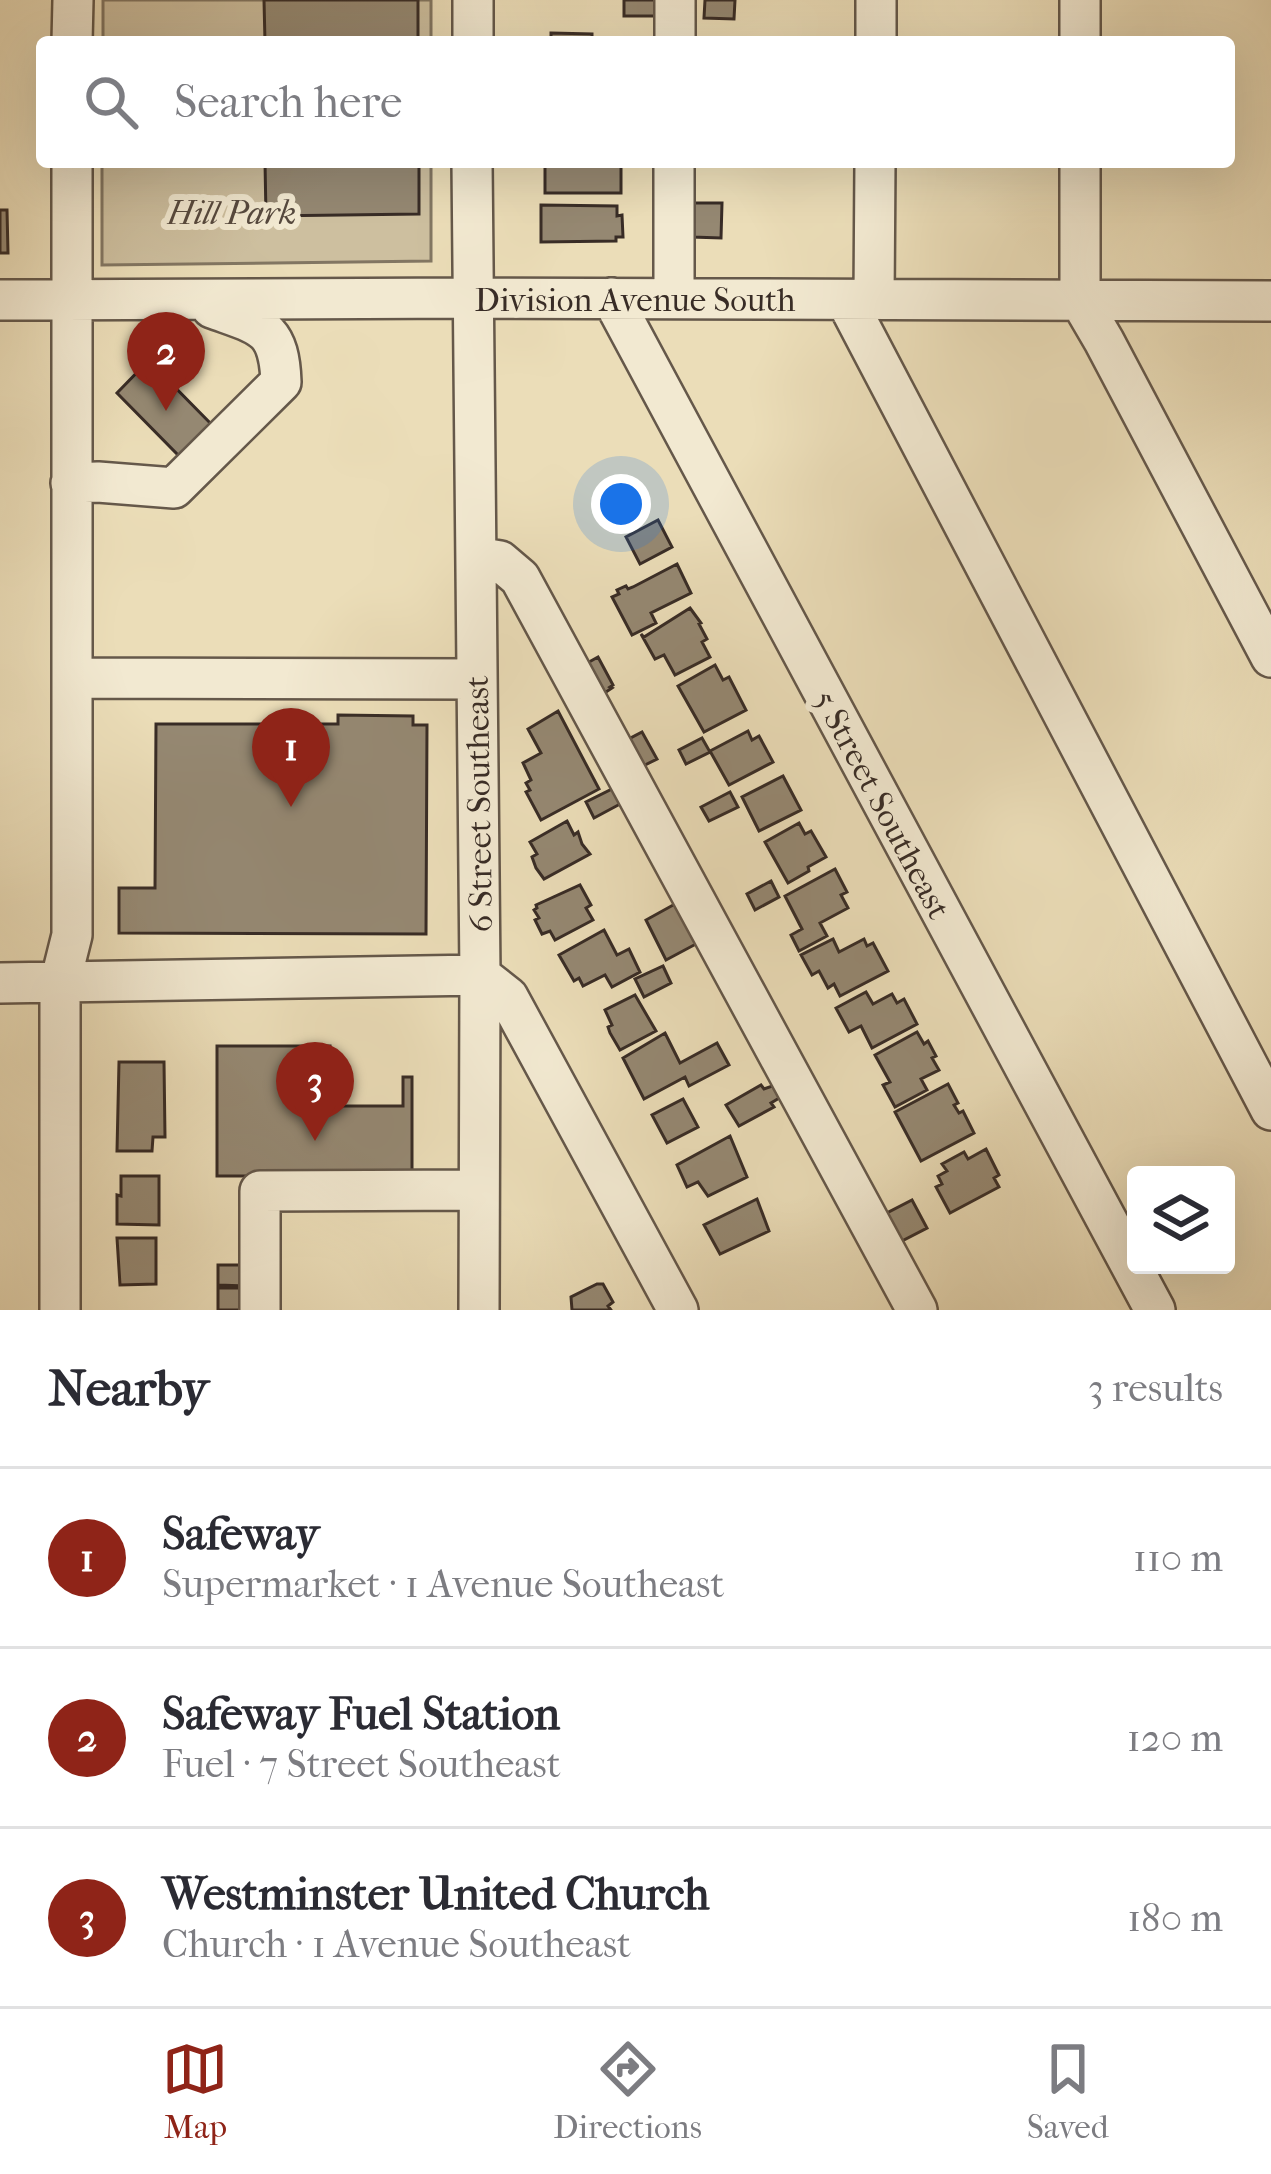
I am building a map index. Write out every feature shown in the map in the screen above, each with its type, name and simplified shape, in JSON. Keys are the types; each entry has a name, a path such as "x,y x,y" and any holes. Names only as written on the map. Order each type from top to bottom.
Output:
{"street":[{"path":"72,36 73,0"},
{"path":"472,0 472,36"},
{"path":"674,36 675,0"},
{"path":"876,0 876,36"},
{"path":"1080,0 1080,36"},
{"path":"60,1310 60,983 72,934 72,168"},
{"name":"6 Street Southeast","path":"472,168 479,1310"},
{"path":"674,168 674,298"},
{"path":"874,168 860,300 1271,1110"},
{"path":"1080,168 1080,300 1271,657"},
{"name":"5 Street Southeast","path":"612,298 1155,1310"},
{"path":"71,482 174,488 280,382 278,346 269,335 246,320 190,300"},
{"name":"Division Avenue South","path":"0,301 1271,301"},
{"path":"476,557 500,562 520,578 916,1310"},
{"path":"72,678 477,679"},
{"path":"0,983 480,975 508,997 678,1310"},
{"path":"260,1310 260,1191 479,1190"}],"green space":[{"path":"103,0 431,0 431,36 103,36"},
{"name":"Hill Park","path":"102,168 431,168 431,261 102,265"}],"building":[{"path":"264,0 418,0 418,36 265,36"},
{"path":"624,0 663,0 663,16 624,16"},
{"path":"705,0 735,0 734,19 704,18"},
{"path":"551,33 592,34 592,36"},
{"path":"265,168 419,168 419,214 266,216"},
{"path":"545,168 621,168 621,193 545,193"},
{"path":"693,203 722,203 721,238 692,237"},
{"path":"541,205 617,206 623,237 541,242"},
{"path":"0,210 7,210 8,253 0,253"},
{"path":"155,354 168,367 161,373 216,429 184,461 117,393"},
{"path":"658,520 672,547 640,564 626,537"},
{"path":"677,564 691,593 651,613 656,623 632,635 612,597 619,594 617,590 633,587"},
{"path":"690,608 701,623 707,639 702,642 710,657 675,675 664,655 655,659 641,634 644,637"},
{"path":"598,657 613,685 603,694 582,666"},
{"path":"715,665 723,680 729,677 746,710 704,732 678,686"},
{"path":"558,711 599,789 541,820 526,792 531,780 523,763 541,753 528,729"},
{"path":"338,715 413,716 413,725 427,725 426,934 119,933 119,888 155,888 156,724 338,724"},
{"path":"748,731 752,740 759,736 773,762 729,785 710,751"},
{"path":"642,732 657,759 639,768 625,741"},
{"path":"702,738 710,752 686,764 679,750"},
{"path":"783,776 801,810 759,831 742,797"},
{"path":"614,788 622,803 594,818 586,802"},
{"path":"730,792 738,807 709,821 701,807"},
{"path":"567,821 590,854 544,879 530,842"},
{"path":"799,823 805,834 811,831 826,857 788,883 765,842"},
{"path":"835,869 847,892 841,895 848,908 820,923 827,936 799,951 791,935 802,929 785,896"},
{"path":"771,881 779,897 755,910 747,894"},
{"path":"580,885 593,920 555,940 550,931 542,934 535,920 539,918 536,905"},
{"path":"675,904 696,944 666,960 646,920"},
{"path":"604,930 617,955 629,949 640,972 612,987 605,975 583,986 579,978 574,981 559,955"},
{"path":"833,939 839,952 864,939 867,946 873,943 888,971 840,996 834,984 828,988 819,971 812,975 801,955"},
{"path":"663,966 671,983 644,997 635,979"},
{"path":"866,992 873,1004 892,994 897,1003 904,999 917,1024 872,1048 861,1026 849,1032 836,1008"},
{"path":"635,995 656,1031 620,1050 605,1010"},
{"path":"917,1032 924,1044 928,1041 939,1070 921,1079 927,1090 895,1107 883,1085 890,1082 875,1055"},
{"path":"665,1033 680,1063 717,1043 729,1065 689,1086 685,1077 644,1099 623,1058"},
{"path":"217,1046 330,1046 330,1106 403,1106 403,1077 412,1077 412,1176 217,1176"},
{"path":"119,1062 164,1062 165,1137 153,1137 152,1151 117,1151"},
{"path":"948,1084 958,1103 954,1105 959,1113 963,1111 974,1133 921,1161 895,1112"},
{"path":"761,1085 764,1089 775,1085 781,1097 771,1103 774,1107 739,1126 726,1105"},
{"path":"683,1099 698,1127 667,1143 652,1115"},
{"path":"730,1136 747,1177 708,1196 698,1182 687,1187 677,1165"},
{"path":"986,1149 999,1175 994,1178 999,1187 950,1213 936,1187 942,1184 938,1176 947,1171 942,1164 964,1152 968,1159"},
{"path":"121,1176 159,1176 159,1225 117,1224"},
{"path":"757,1199 769,1231 720,1254 704,1225"},
{"path":"912,1200 927,1228 900,1242 885,1214"},
{"path":"117,1238 156,1238 156,1284 120,1285"},
{"path":"218,1265 246,1265 246,1286 218,1285"},
{"path":"603,1284 613,1302 608,1306 611,1310 572,1310 571,1297"},
{"path":"218,1288 247,1288 247,1310 218,1310"}],"place":[{"name":"Safeway Fuel Station","path":"166,411"},
{"name":"Safeway","path":"291,807"},
{"name":"Westminster United Church","path":"315,1141"}]}
